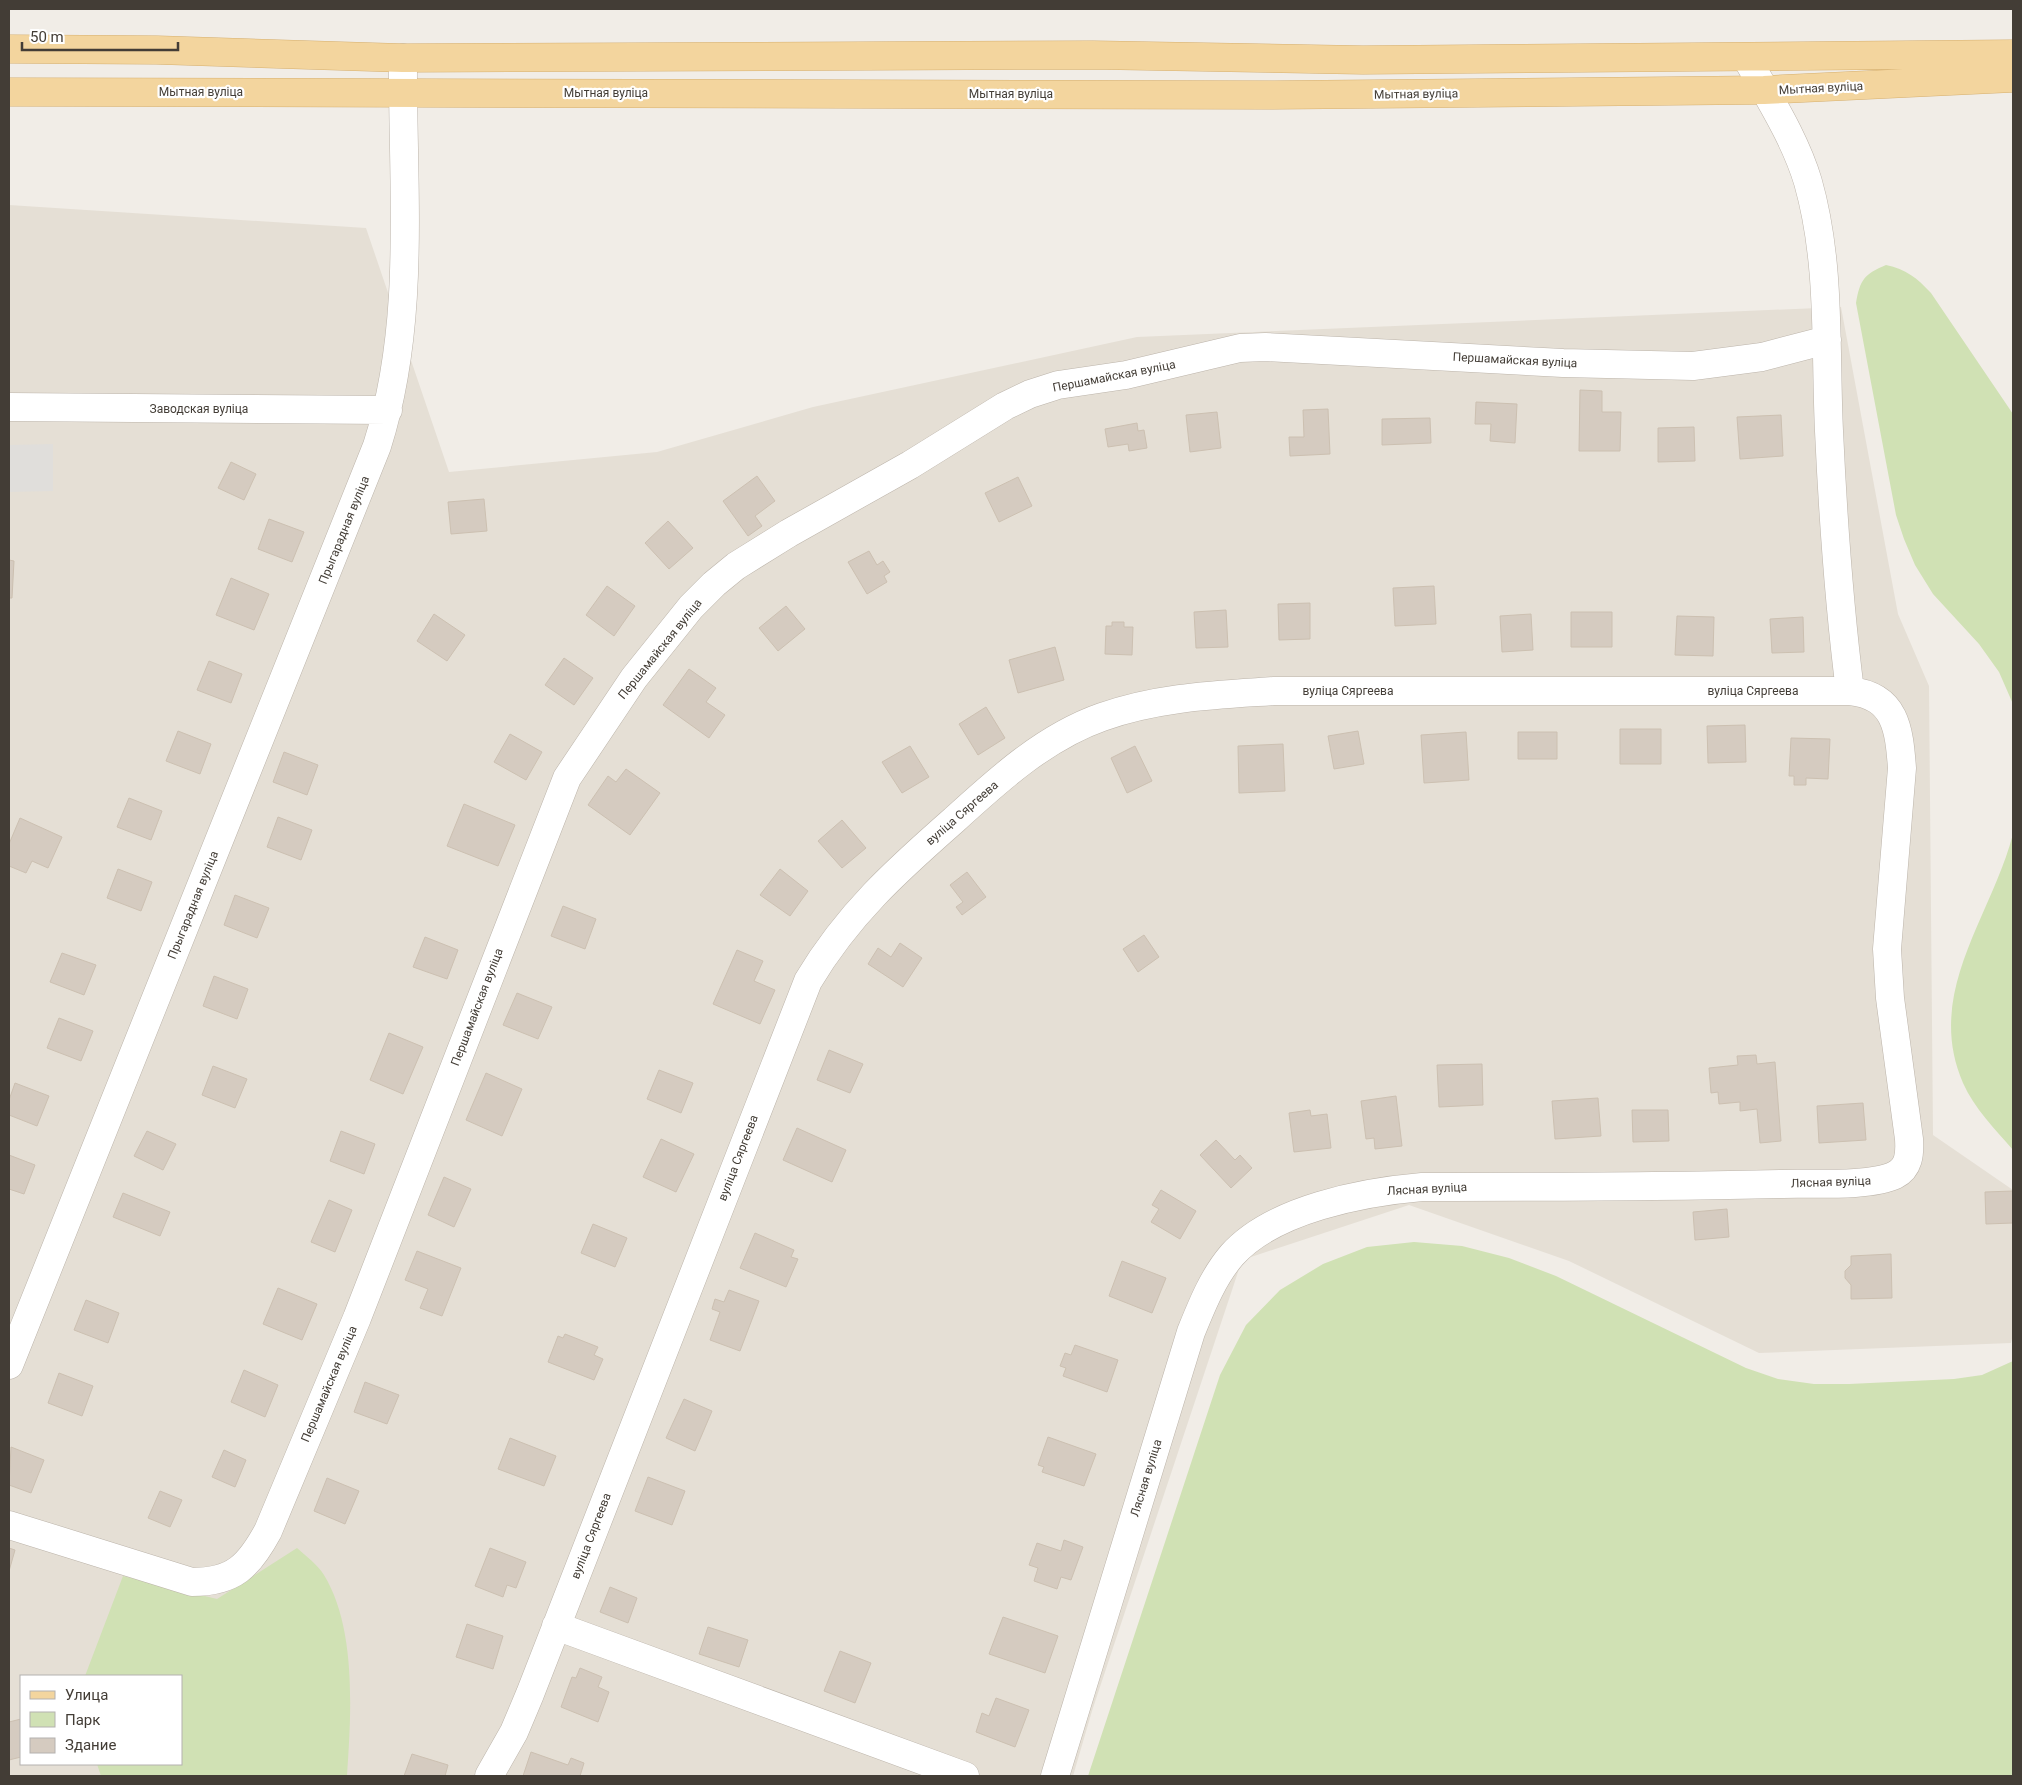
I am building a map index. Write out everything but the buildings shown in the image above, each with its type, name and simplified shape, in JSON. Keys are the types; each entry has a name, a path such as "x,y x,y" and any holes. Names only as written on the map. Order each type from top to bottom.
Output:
{"main road":[{"path":"9,49 157,50 403,58 1093,55 1363,60 2013,54"},
{"name":"Мытная вуліца","path":"9,92 1274,95 1764,90 2013,78"}],"street":[{"path":"1746,57 1795,150 1807,180 1815,210 1825,284 1829,429 1836,554 1850,691"},
{"name":"Прыгарадная вуліца","path":"9,1365 377,446 388,410 405,280 403,58"},
{"name":"Першамайская вуліца","path":"9,1525 192,1582 212,1582 230,1576 245,1566 256,1553 268,1531 357,1318 566,778 634,678 691,607 714,584 768,545 910,465 1005,406 1030,394 1058,385 1134,374 1240,348 1291,347 1562,363 1693,366 1762,357 1827,340"},
{"name":"Заводская вуліца","path":"9,407 388,410"},
{"name":"вуліца Сяргеева","path":"489,1776 514,1732 808,981 827,949 872,895 979,797 1029,756 1071,730 1102,717 1158,702 1200,696 1274,691 1865,692 1878,698 1886,706 1892,716 1900,747 1901,793 1887,949"},
{"name":"Лясная вуліца","path":"1055,1776 1191,1332 1210,1288 1233,1255 1257,1235 1309,1210 1386,1190 1422,1187 1695,1186 1830,1183 1880,1180 1896,1174 1906,1167 1910,1154 1890,998 1887,949"},
{"path":"556,1626 965,1776"}],"shaded area":[{"path":"9,205 366,228 449,472 657,452 813,407 1137,337 1841,307 1898,614 1929,686 1933,1135 2013,1190 2013,1334 2011,1343 1759,1353 1569,1261 1409,1205 1242,1260 1092,1711 1073,1776 9,1776"},
{"path":"53,444 53,491 9,492 9,445"}],"green space":[{"path":"1886,265 1911,275 1931,293 2013,414 2013,704 1999,672 1979,644 1933,594 1915,565 1896,515 1856,303 1861,283 1864,279"},
{"path":"2013,834 2013,1150 1979,1110 1963,1083 1953,1050 1951,1018 1956,987 1965,956 2003,865"},
{"path":"1414,1242 1462,1246 1509,1258 1556,1276 1746,1368 1778,1379 1814,1384 1849,1384 1954,1379 1982,1375 2013,1361 2013,1776 1088,1776 1220,1375 1246,1325 1280,1290 1323,1264 1367,1247"},
{"path":"297,1548 324,1575 335,1597 347,1646 350,1726 347,1776 101,1776 97,1765 182,1765 182,1675 85,1675 123,1576 217,1599"}]}
